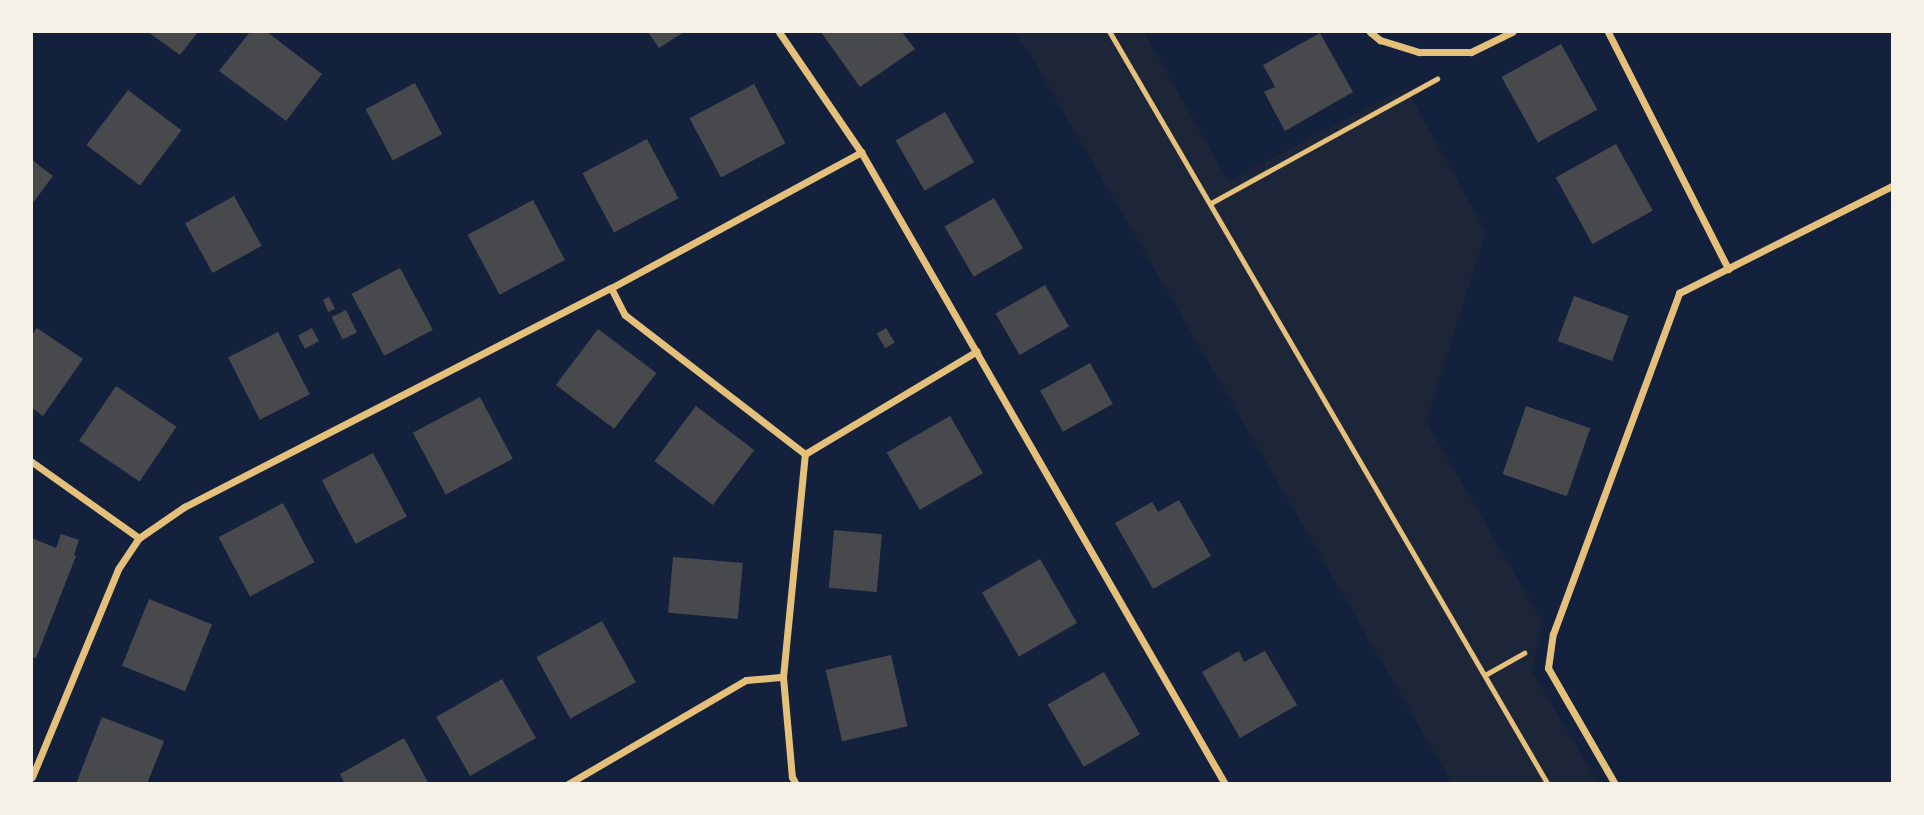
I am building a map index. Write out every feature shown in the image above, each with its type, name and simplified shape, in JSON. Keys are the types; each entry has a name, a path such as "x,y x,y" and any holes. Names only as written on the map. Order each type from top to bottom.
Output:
{"street":[{"path":"779,32 861,152 1225,783"},
{"path":"1370,32 1380,40 1419,52 1471,52 1512,32"},
{"path":"1608,32 1728,269"},
{"path":"32,777 118,569 139,538 184,507 611,288 861,152"},
{"path":"1615,783 1548,668 1553,635 1679,293 1892,186"},
{"path":"611,288 625,315 805,454"},
{"path":"805,454 977,351"},
{"path":"796,783 792,777 783,677 805,454"},
{"path":"32,462 139,538"},
{"path":"568,783 746,680 783,677"}],"path":[{"path":"1111,32 1548,783"},
{"path":"1211,203 1442,77"},
{"path":"1485,675 1525,653"}],"shaded area":[{"path":"1014,32 1144,32 1228,181 1406,88 1486,232 1426,421 1542,621 1532,671 1598,783 1452,783 1031,56"}],"building":[{"path":"148,32 198,32 180,55"},
{"path":"250,32 267,32 322,74 286,121 219,71"},
{"path":"648,32 684,32 659,48"},
{"path":"821,32 902,32 915,49 860,87"},
{"path":"1320,33 1353,92 1285,131 1264,92 1275,87 1263,65"},
{"path":"1561,44 1597,110 1538,143 1502,77"},
{"path":"415,83 442,134 393,161 366,109"},
{"path":"754,84 785,143 721,177 690,118"},
{"path":"128,90 182,130 140,185 86,145"},
{"path":"945,112 974,162 925,191 896,140"},
{"path":"647,139 678,198 614,232 583,173"},
{"path":"1616,144 1653,210 1592,244 1556,177"},
{"path":"32,160 53,176 32,204"},
{"path":"234,196 262,246 213,273 185,223"},
{"path":"994,198 1023,248 974,277 945,226"},
{"path":"533,200 565,260 500,295 468,235"},
{"path":"400,268 433,330 384,356 351,294"},
{"path":"1045,285 1069,327 1020,355 996,314"},
{"path":"1574,296 1629,316 1612,361 1558,341"},
{"path":"329,297 335,309 328,312 323,300"},
{"path":"346,310 357,332 343,339 332,317"},
{"path":"37,328 83,359 43,416 32,408 32,335"},
{"path":"312,328 319,341 305,349 298,336"},
{"path":"886,328 895,343 885,348 877,334"},
{"path":"598,329 656,373 614,429 556,385"},
{"path":"278,332 310,394 260,420 228,357"},
{"path":"1090,363 1113,404 1063,432 1040,391"},
{"path":"116,386 177,427 140,482 79,441"},
{"path":"480,397 513,459 446,494 413,433"},
{"path":"696,406 754,450 713,505 654,461"},
{"path":"1526,406 1590,428 1567,496 1503,474"},
{"path":"950,416 983,473 920,510 887,452"},
{"path":"373,453 407,517 356,544 322,480"},
{"path":"1179,500 1211,556 1153,589 1115,523 1152,502 1158,512"},
{"path":"283,503 314,562 250,596 219,537"},
{"path":"834,530 882,534 877,592 829,588"},
{"path":"61,534 79,540 74,555 76,556 36,658 32,657 32,538 56,548"},
{"path":"673,557 743,563 738,619 668,613"},
{"path":"1040,559 1077,623 1019,657 982,592"},
{"path":"149,599 212,624 185,691 122,666"},
{"path":"602,621 636,682 570,719 536,657"},
{"path":"1239,651 1244,662 1265,651 1297,705 1240,738 1202,672"},
{"path":"891,655 907,726 842,741 826,670"},
{"path":"1104,672 1140,734 1084,767 1048,704"},
{"path":"502,679 536,738 470,776 436,717"},
{"path":"102,717 164,741 147,784 76,784"},
{"path":"404,738 429,784 345,784 340,774"}]}
